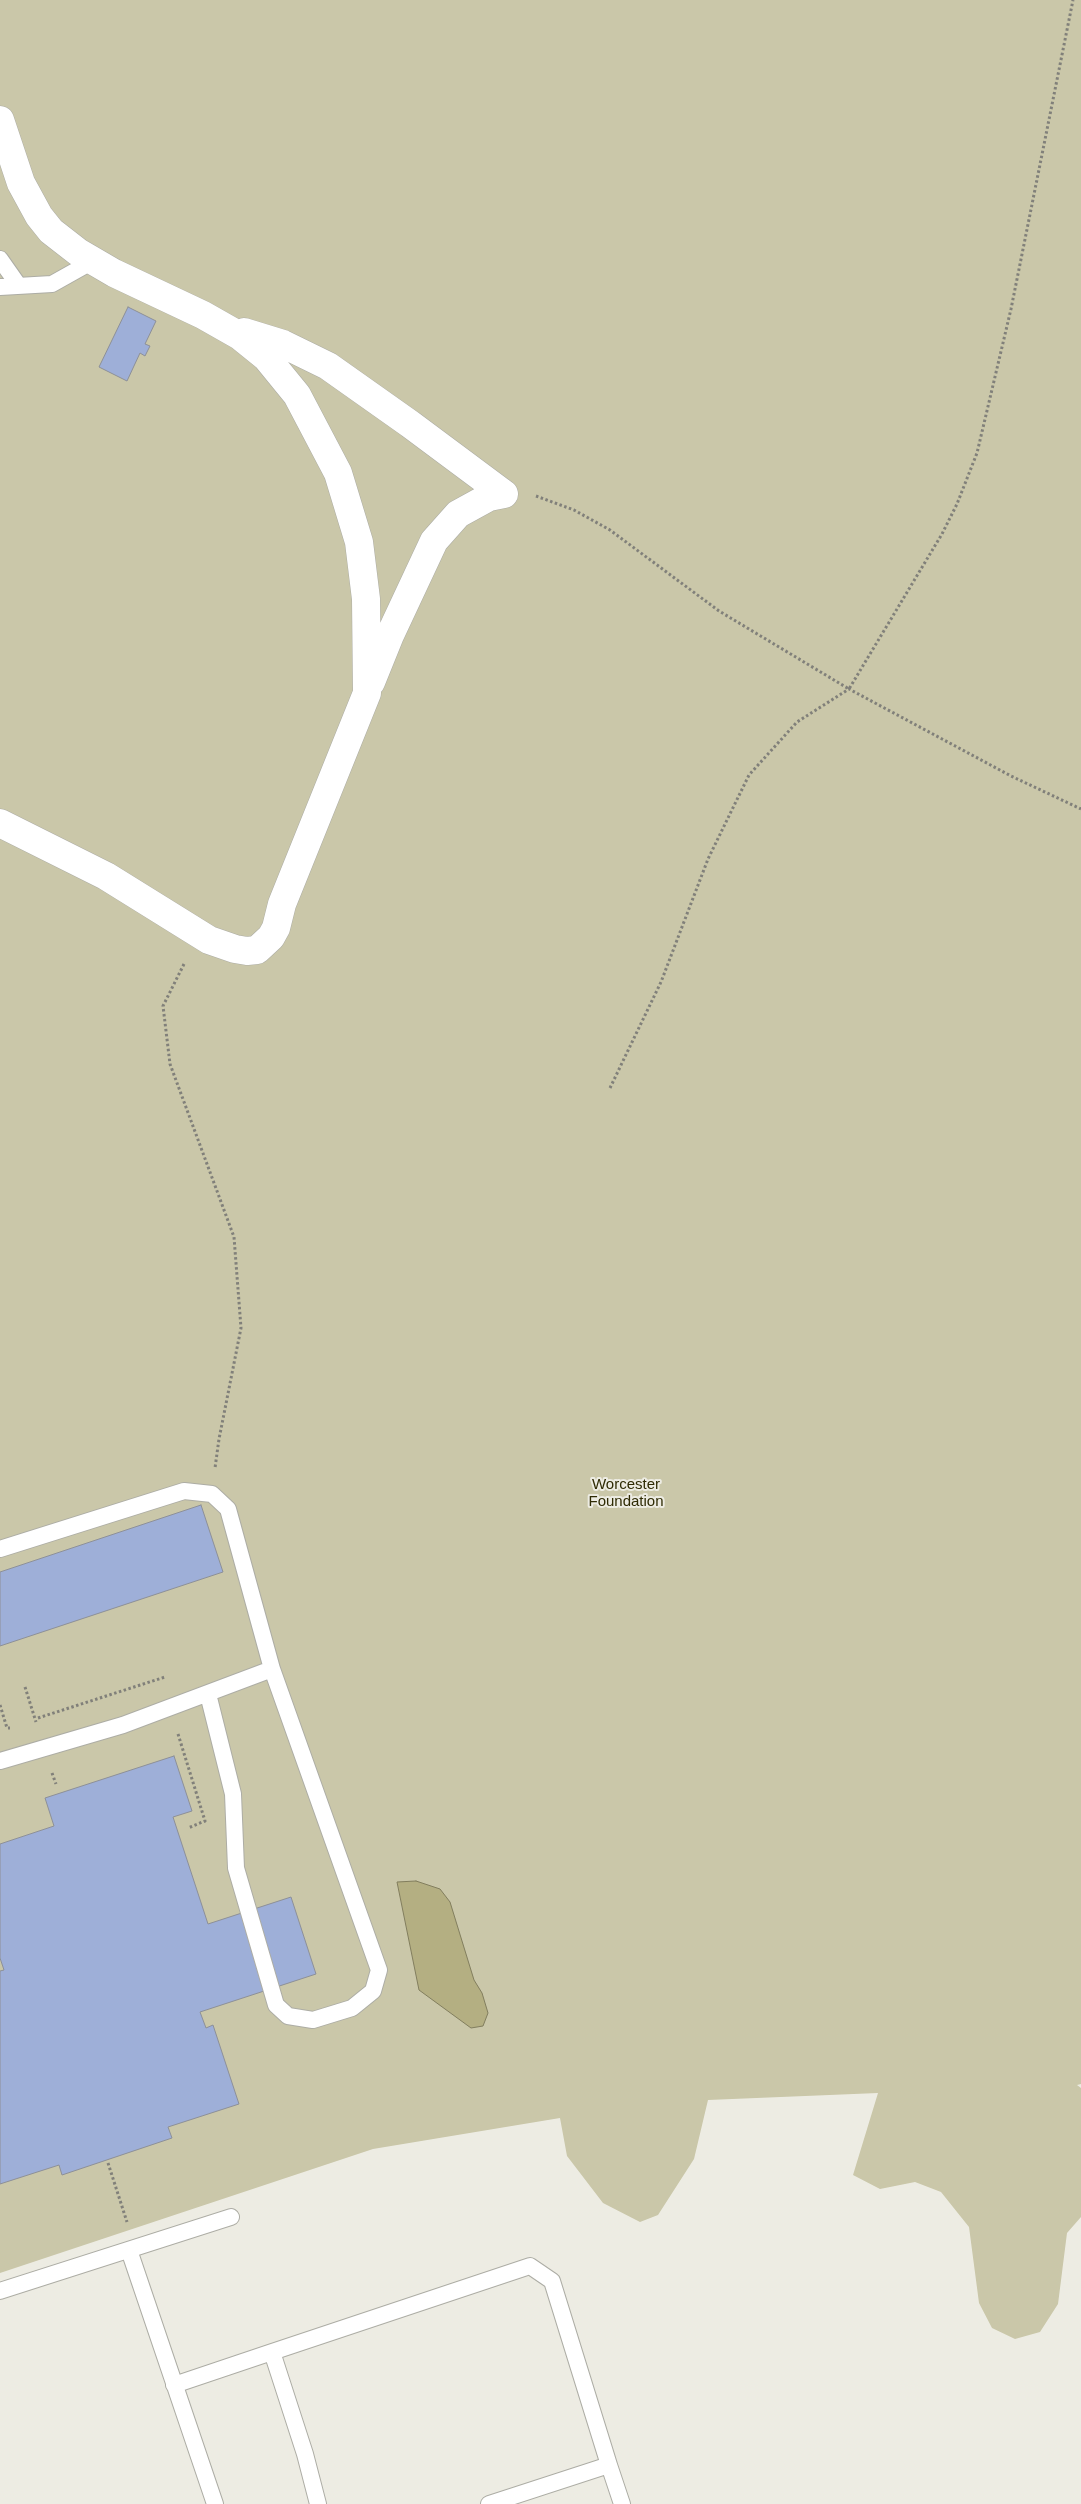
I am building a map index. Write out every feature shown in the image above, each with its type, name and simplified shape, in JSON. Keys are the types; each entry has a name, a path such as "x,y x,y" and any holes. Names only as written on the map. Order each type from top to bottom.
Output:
{"street":[{"path":"0,120 21,183 39,216 64,242 93,261 226,328 266,357 288,382 322,439 345,490 360,542 365,580 367,693"},
{"path":"226,328 283,344 328,366 504,494"},
{"path":"0,823 106,876 203,936 225,947 247,951 257,950 271,937 276,928 282,904 390,635 434,541 458,514 489,497 504,494"}],"lane":[{"path":"0,259 19,286"},
{"path":"0,287 52,284 93,261"},
{"path":"0,1549 184,1491 212,1494 228,1508 272,1669 379,1970 373,1991 352,2008 313,2020 288,2016 276,2004 236,1868 233,1794 208,1694"},
{"path":"0,1761 123,1725 272,1669"},
{"path":"0,2292 231,2217"},
{"path":"129,2250 215,2504"},
{"path":"174,2385 530,2266 552,2282 622,2504"},
{"path":"272,2352 305,2454 318,2504"},
{"path":"489,2504 609,2465"}],"path":[{"path":"610,1088 662,982 708,859 749,775 797,722 849,689 942,534 961,496 977,453 1011,309 1073,0"},
{"path":"504,494 536,496 592,519 644,554 719,611 849,689 1011,776 1081,809"},
{"path":"203,936 184,963 163,1006 170,1064 234,1237 241,1328 218,1439 212,1494"},
{"path":"26,1722 170,1675"},
{"path":"0,1705 7,1728 16,1726"},
{"path":"178,1733 205,1821 188,1828"},
{"path":"108,2163 128,2225"}],"green space":[{"name":"Worcester Foundation","path":"0,0 1081,0 1081,2084 1077,2085 1081,2088 1081,2217 1067,2233 1058,2304 1040,2332 1015,2339 992,2328 979,2303 969,2227 941,2192 915,2182 880,2189 853,2175 878,2093 708,2100 694,2159 658,2215 640,2222 603,2203 567,2156 560,2118 373,2149 0,2273"}],"shaded area":[{"path":"416,1881 440,1889 450,1902 474,1980 482,1993 488,2013 483,2026 471,2028 419,1990 397,1882"}],"building":[{"path":"128,307 156,321 145,344 150,346 145,356 140,353 127,381 99,367"},
{"path":"201,1505 223,1572 0,1646 0,1572"},
{"path":"174,1756 192,1811 173,1817 208,1924 291,1897 316,1974 200,2012 206,2028 213,2025 239,2104 168,2127 172,2138 62,2175 59,2165 0,2184 0,1971 4,1970 0,1958 0,1844 54,1826 45,1798"}]}
